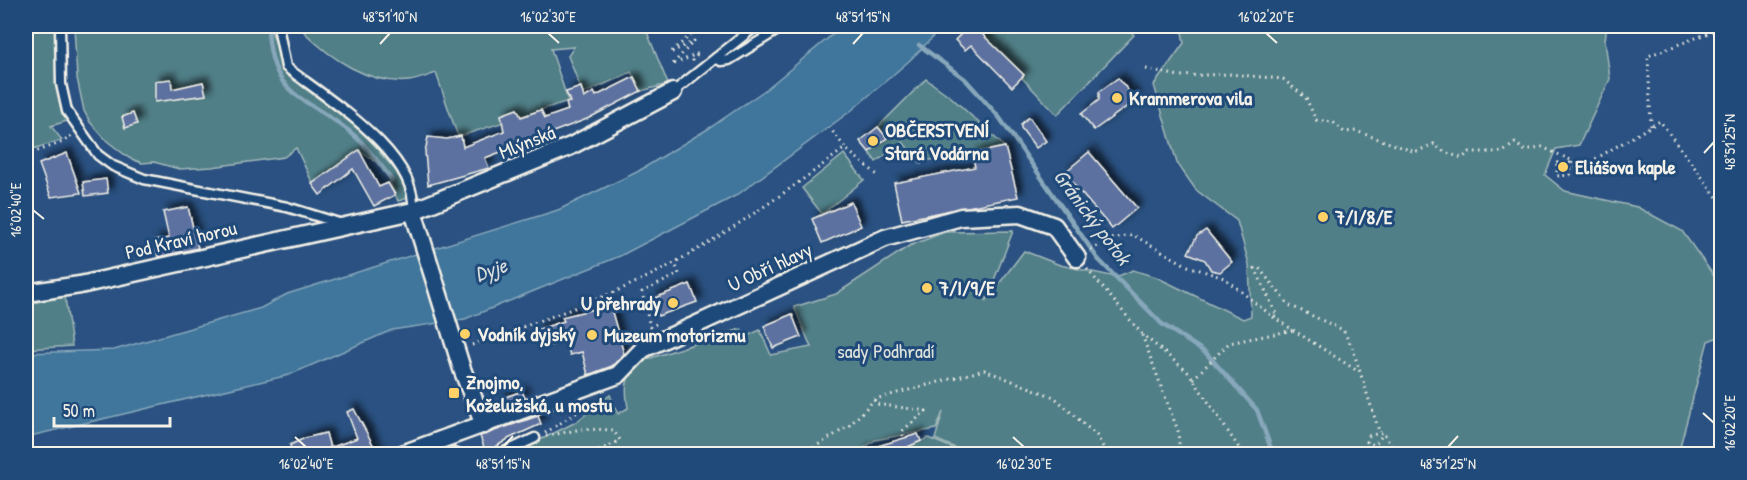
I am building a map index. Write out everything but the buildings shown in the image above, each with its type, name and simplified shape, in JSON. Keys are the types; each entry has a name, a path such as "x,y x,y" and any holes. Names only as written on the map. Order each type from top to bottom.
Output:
{"street":[{"name":"Mlýnská","path":"346,226 413,210 571,146 673,92"},
{"path":"413,210 454,346 484,425"},
{"name":"U Obří hlavy","path":"402,454 419,451 618,375 643,349 885,238 961,218 1020,214 1054,226 1080,256"},
{"name":"Pod Kraví horou","path":"26,292 80,285 346,226"}],"lane":[{"path":"60,26 61,84 67,111 78,130 98,155 129,174 287,207 346,226"},
{"path":"278,26 286,67 382,142 406,172 415,195 413,210"},
{"path":"673,92 756,26"},
{"path":"716,57 721,61 729,60 784,26"},
{"path":"501,454 536,438"},
{"path":"419,451 457,454"}],"path":[{"path":"691,61 699,52 672,65 694,41 670,53 701,26"},
{"path":"1651,126 1648,56 1722,28"},
{"path":"1146,69 1179,76 1229,74 1283,79 1306,98 1316,120 1333,122 1344,132 1356,131 1415,152 1434,144 1444,152 1462,158 1470,152 1503,152 1515,143 1524,150 1542,147 1573,161 1572,164 1576,167"},
{"path":"1569,169 1576,167 1578,169 1660,121 1722,204"},
{"path":"829,127 845,148 880,177"},
{"path":"26,155 63,142 78,130"},
{"path":"454,346 616,291 675,262 793,187 845,148"},
{"path":"1557,163 1570,163 1569,169 1570,175 1557,176 1557,163"},
{"path":"1243,454 1194,379 1142,334 1080,256 1105,242 1133,235 1188,266 1224,278 1272,316 1360,373"},
{"path":"661,322 650,327 642,292 679,274 675,262"},
{"path":"1272,316 1277,316 1255,268 1259,268 1289,305 1343,330 1379,431"},
{"path":"1194,379 1229,343 1294,330"},
{"path":"1142,334 1178,431 1180,454"},
{"path":"802,454 849,426 874,400 984,370 1054,397 1097,436 1107,454"},
{"path":"536,438 597,400"},
{"path":"874,400 876,404 926,411 902,430 903,436"},
{"path":"536,438 582,429 613,430 620,440 593,454"},
{"path":"1382,437 1374,445 1367,442 1369,436 1383,432 1396,454"}],"green space":[{"path":"26,26 55,26 57,90 67,121 51,126 62,140 26,151"},
{"path":"74,26 274,26 271,31 287,73 386,147 380,153 418,195 398,201 384,167 359,151 313,184 296,148 284,157 179,169 154,162 142,163 129,158 107,141 90,122 84,111 77,78"},
{"path":"310,26 648,26 645,27 668,84 641,91 631,72 583,94 568,56 574,47 551,49 568,101 461,136 457,134 436,73 409,81 379,79 365,74 338,60 314,42 304,32"},
{"path":"989,26 1125,26 1134,35 1057,115 1022,78 1024,75 980,36"},
{"name":"sady Podhradí","path":"1181,26 1607,26 1605,40 1610,79 1579,145 1556,149 1545,175 1565,191 1637,207 1682,231 1721,286 1721,336 1708,341 1678,454 969,454 935,439 943,412 936,429 875,440 856,454 512,454 576,422 610,395 618,414 628,408 627,385 635,363 741,329 745,337 760,330 771,355 811,347 794,307 836,294 909,246 945,232 1013,231 986,301 1024,251 1060,265 1116,277 1133,270 1156,277 1243,319 1251,316 1249,264 1237,221 1196,190 1177,163 1154,85 1184,43"},
{"path":"926,79 951,97 1005,147 925,161 921,164 903,142 876,162 869,152 887,138 878,127"},
{"path":"844,154 864,180 822,214 802,188"},
{"path":"65,297 72,346 26,349 26,304"},
{"path":"928,438 967,454 892,454"}],"water":[{"name":"Dyje","path":"834,26 940,26 931,39 909,61 852,110 737,195 620,256 465,319 392,330 289,375 26,437 26,353 114,350 261,308 287,294 558,210 637,172 711,127 765,90 833,34"}],"waterway":[{"path":"268,26 270,51 276,70 285,84 295,95 339,123 356,137 392,180"},
{"name":"Gránický potok","path":"919,45 965,79 999,117 1098,259 1162,324 1206,353 1257,410 1273,454"}],"place":[{"name":"Krammerova vila","path":"1117,98"},
{"name":"OBČERSTVENÍ Stará Vodárna","path":"873,141"},
{"name":"Eliášova kaple","path":"1563,167"},
{"name":"7/I/8/E","path":"1323,217"},
{"name":"7/I/9/E","path":"927,288"},
{"name":"U přehrady","path":"673,303"},
{"name":"Vodník dyjský","path":"465,334"},
{"name":"Muzeum motorizmu","path":"592,335"},
{"name":"Znojmo, Koželužská, u mostu","path":"454,393"}]}
